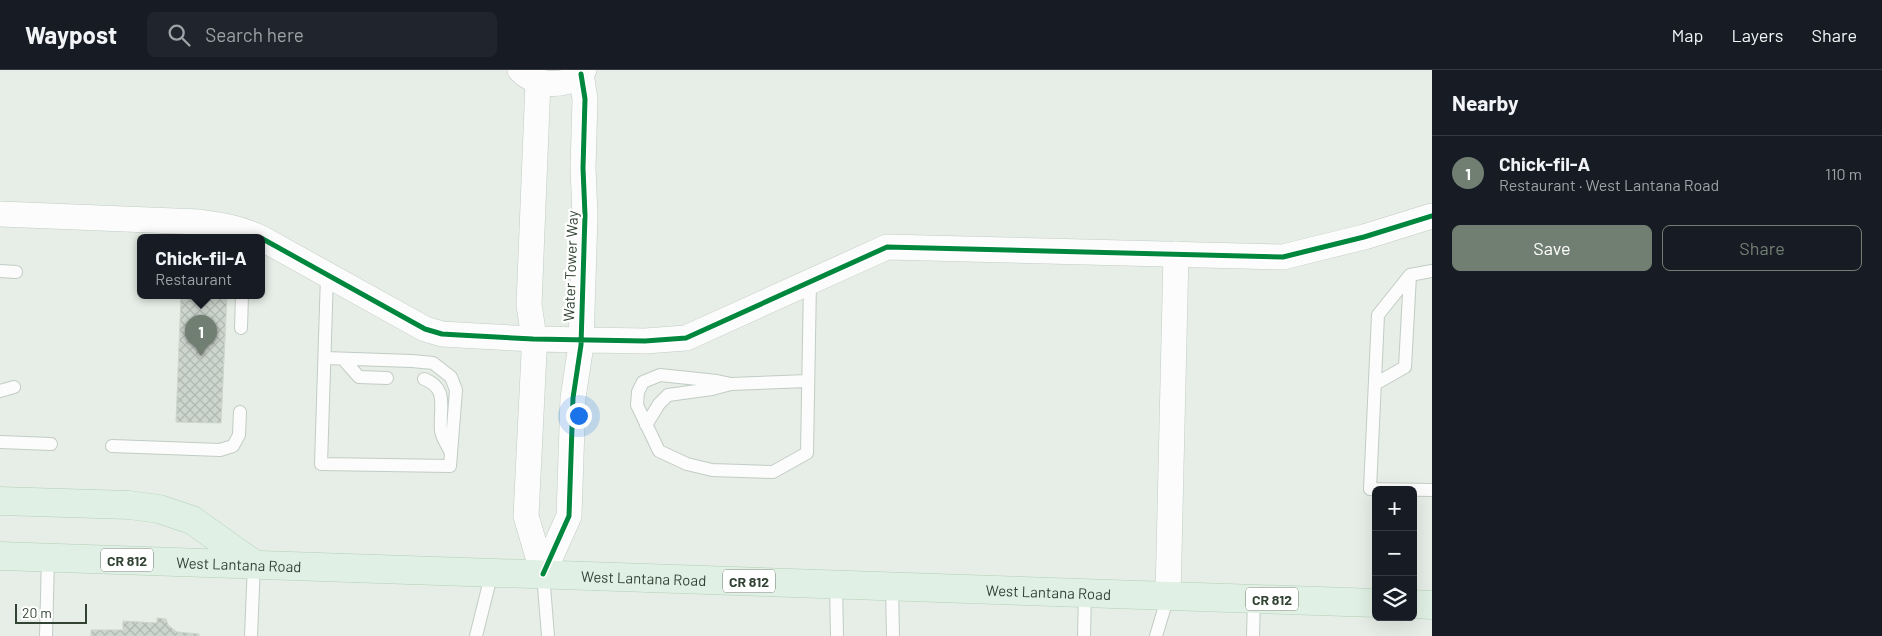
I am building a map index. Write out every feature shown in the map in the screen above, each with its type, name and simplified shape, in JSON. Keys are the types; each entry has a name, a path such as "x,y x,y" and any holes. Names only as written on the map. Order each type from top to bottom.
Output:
{"main road":[{"path":"0,501 129,505 159,509 192,520 254,564"},
{"name":"West Lantana Road","path":"0,556 1372,603"},
{"path":"1417,604 1432,605"}],"street":[{"name":"Water Tower Way","path":"582,72 585,99 583,168 585,215 581,339 573,398 570,516 543,574 526,516 533,339 529,305 529,76 553,84 568,81 582,72"},
{"path":"0,214 200,222 227,225 247,234"},
{"path":"265,243 425,329 458,335 533,339 645,341 686,338 887,247 1283,257 1364,237 1432,216"},
{"path":"1168,596 1176,254"}],"lane":[{"path":"0,271 16,272"},
{"path":"1432,271 1410,275 1378,315 1370,489 1432,490"},
{"path":"325,358 433,363 451,377 456,390 450,466 321,464 326,275"},
{"path":"1375,384 1405,367 1410,275"},
{"path":"731,384 717,380 660,375 643,382 638,392 637,405 659,451 687,464 712,470 772,472 807,453 810,282"},
{"path":"242,299 242,328"},
{"path":"343,358 359,377 387,378"},
{"path":"424,378 434,382 440,391 441,433 451,453"},
{"path":"646,425 659,404 668,395 712,389 731,384 808,381"},
{"path":"0,391 14,387"},
{"path":"112,446 220,450 233,446 239,435 240,412"},
{"path":"0,442 50,444"},
{"path":"46,636 48,557"},
{"path":"251,636 254,564"},
{"path":"476,636 492,572"},
{"path":"543,574 548,636"},
{"path":"836,584 837,636"},
{"path":"892,586 893,636"},
{"path":"1084,636 1086,593"},
{"path":"1156,636 1168,596"},
{"path":"1253,636 1254,599"}],"building":[{"path":"181,299 227,299 221,423 176,422"},
{"path":"157,618 166,619 168,625 177,632 199,634 199,636 91,636 91,630 123,630 123,621 157,623"}],"cycle path":[{"path":"543,574 569,516 573,398 581,345 585,215 583,168 585,99 581,74"},
{"path":"265,240 425,329 442,334 533,339 645,341 686,338 887,247 1283,257 1364,237 1432,216"}],"place":[{"name":"Chick-fil-A","path":"201,356"}]}
